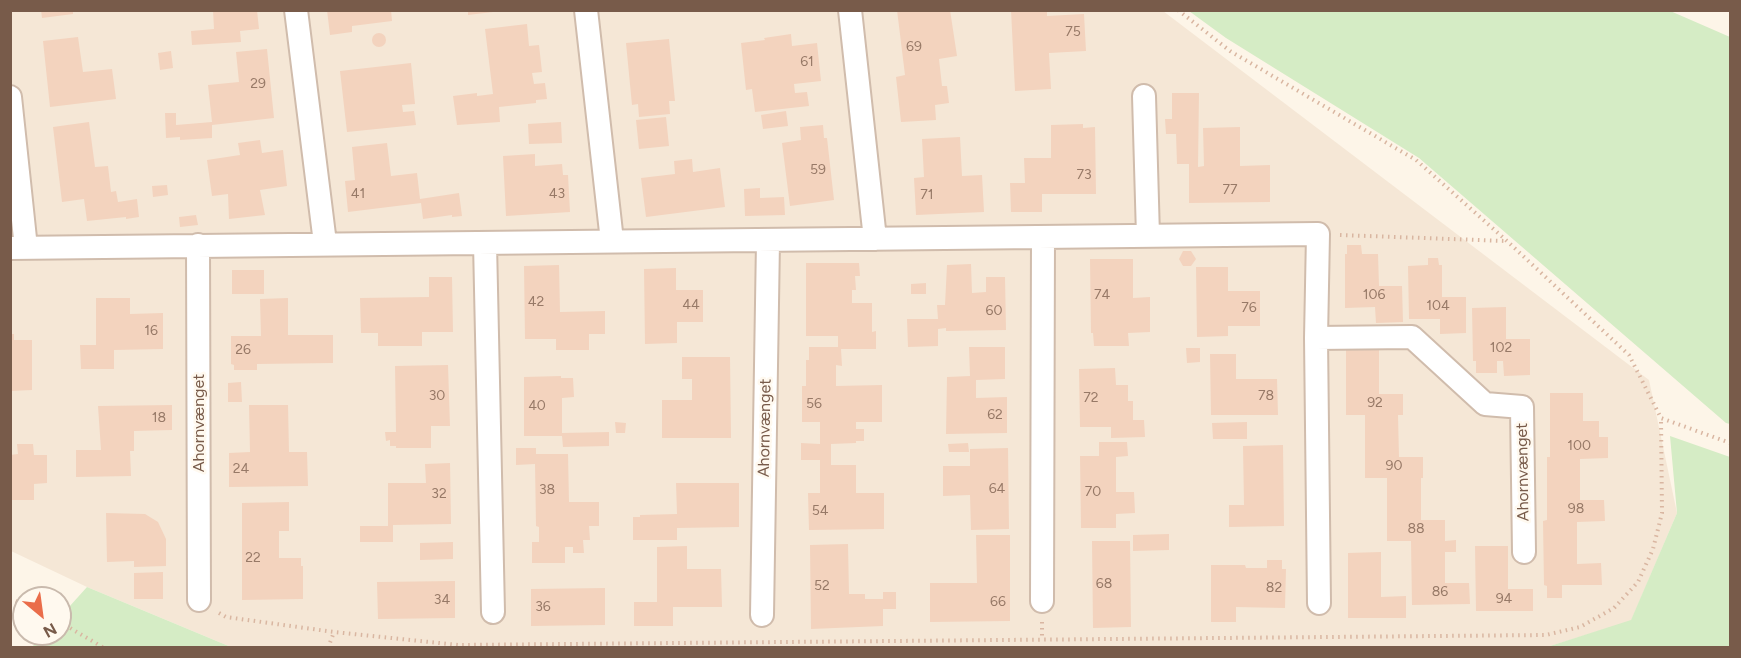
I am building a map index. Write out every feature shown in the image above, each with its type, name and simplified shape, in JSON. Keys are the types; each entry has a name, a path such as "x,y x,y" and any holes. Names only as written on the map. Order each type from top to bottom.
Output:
{"street":[{"path":"296,10 325,243"},
{"path":"586,10 612,242"},
{"path":"850,10 875,239"},
{"path":"1144,96 1148,236"},
{"path":"10,97 18,248 1318,234 1316,338 1319,603"},
{"path":"1042,601 1043,237"},
{"name":"Ahornvænget","path":"762,615 768,241"},
{"path":"485,243 493,612"},
{"name":"Ahornvænget","path":"198,245 199,600"},
{"name":"Ahornvænget","path":"1316,338 1412,338 1485,404 1522,407 1524,552"}],"path":[{"path":"199,600 226,617 334,632 458,645 1546,635 1581,627 1614,608 1638,582 1653,549 1662,513 1661,418 1629,355 1416,160 1230,51 1178,10"},
{"path":"1318,234 1507,241"},
{"path":"1661,418 1731,443"},
{"path":"72,629 104,648"},
{"path":"328,648 334,632"}],"shaded area":[{"path":"10,11 1163,11 1649,380 1677,513 1631,621 1547,647 231,647 87,587 11,551"}],"green space":[{"path":"1668,10 1730,37 1730,424 1726,423 1419,158 1226,38 1189,11"},
{"path":"1670,436 1730,457 1730,647 1547,647 1631,620 1677,513"},
{"path":"87,587 231,647 32,647 72,646 72,604"}],"building":[{"path":"41,10 73,10 73,14 42,18"},
{"path":"213,10 257,10 259,29 240,31 241,42 192,45 191,31 214,29"},
{"path":"327,10 391,10 392,21 352,26 352,32 330,35"},
{"path":"468,10 493,10 493,12 468,15"},
{"path":"897,10 950,10 957,56 939,59 942,86 947,86 949,103 935,105 936,120 901,122 896,77 905,75"},
{"path":"1011,10 1047,10 1047,16 1084,14 1086,51 1049,53 1051,89 1015,91"},
{"path":"527,24 529,46 539,45 542,72 532,73 534,84 545,83 547,99 536,100 536,103 499,107 500,122 457,125 453,96 493,94 485,29"},
{"path":"379,33 384,35 386,40 384,45 379,47 374,45 372,40 374,35"},
{"path":"791,34 792,46 817,43 821,81 794,84 795,93 807,92 809,106 755,112 752,89 746,90 741,43"},
{"path":"78,37 83,72 112,69 116,99 50,107 43,41"},
{"path":"669,39 675,101 669,101 670,114 639,117 638,104 632,105 626,43"},
{"path":"267,49 274,118 212,125 212,138 180,140 180,137 166,138 165,113 176,113 176,125 212,122 208,85 239,82 236,52"},
{"path":"171,51 173,68 160,70 158,53"},
{"path":"411,63 415,104 402,105 403,112 414,111 416,125 347,132 340,71"},
{"path":"1172,93 1199,93 1198,167 1204,166 1203,128 1240,127 1240,166 1270,165 1270,202 1189,203 1189,164 1177,164 1176,134 1166,134 1165,119 1172,119"},
{"path":"786,111 788,126 763,129 761,115"},
{"path":"666,117 669,146 639,149 636,120"},
{"path":"89,122 95,167 108,166 111,192 116,191 118,202 137,199 139,217 87,221 84,199 62,202 53,127"},
{"path":"561,122 562,143 529,144 528,124"},
{"path":"1083,124 1083,128 1095,127 1096,194 1042,194 1042,212 1011,212 1010,183 1025,183 1024,158 1051,158 1051,125"},
{"path":"823,125 824,138 827,138 834,200 790,206 782,143 801,140 800,127"},
{"path":"960,137 962,176 982,175 984,212 916,215 914,178 924,177 922,139"},
{"path":"260,140 262,153 283,150 287,186 260,190 265,215 229,219 228,194 212,196 207,160 240,155 238,143"},
{"path":"387,143 391,176 417,173 420,199 459,193 462,216 423,219 421,203 348,212 345,181 355,180 352,147"},
{"path":"535,154 535,166 562,164 563,175 568,175 570,212 506,216 503,156"},
{"path":"692,159 693,172 720,168 725,207 646,217 641,178 675,174 674,161"},
{"path":"167,185 168,195 153,197 152,186"},
{"path":"760,188 760,198 784,197 785,215 745,216 744,189"},
{"path":"196,215 198,225 180,227 179,217"},
{"path":"1347,245 1361,245 1362,254 1378,254 1379,286 1402,286 1403,322 1376,323 1375,307 1345,308"},
{"path":"1183,251 1191,251 1196,259 1191,266 1183,266 1179,259"},
{"path":"1428,258 1438,258 1439,265 1442,265 1442,297 1466,297 1466,333 1440,334 1440,319 1409,319 1408,266 1428,265"},
{"path":"1090,259 1133,259 1133,298 1150,297 1150,332 1128,333 1129,346 1094,346 1093,333 1091,333"},
{"path":"806,263 859,263 860,276 855,276 856,290 852,290 852,303 872,303 872,332 876,331 876,349 841,349 842,366 836,365 836,386 882,385 882,422 856,422 856,429 864,429 864,441 831,444 831,465 856,465 856,493 884,493 884,529 809,530 808,493 820,493 820,460 801,460 801,443 820,444 820,422 802,422 802,386 806,386 806,360 809,360 809,347 838,347 838,336 806,336"},
{"path":"971,264 972,293 986,292 986,277 1005,277 1006,330 946,331 946,328 938,329 938,346 908,347 907,319 938,319 937,305 945,305 947,265"},
{"path":"559,265 560,312 605,311 605,334 589,334 589,350 556,350 556,339 525,339 524,266"},
{"path":"1196,267 1228,267 1228,291 1260,291 1260,326 1228,326 1228,336 1197,337"},
{"path":"676,268 676,290 703,290 703,322 677,322 677,343 645,344 644,269"},
{"path":"232,270 264,270 264,294 232,294"},
{"path":"429,277 452,277 453,332 422,332 422,346 378,346 378,333 361,333 360,298 429,297"},
{"path":"926,283 926,294 911,294 911,284"},
{"path":"96,298 130,298 130,314 163,313 163,349 114,350 114,369 81,369 80,345 96,345"},
{"path":"288,298 288,335 333,335 333,363 257,364 257,370 234,370 234,365 231,364 231,336 261,336 260,299"},
{"path":"1506,307 1506,339 1530,339 1530,375 1504,376 1503,361 1497,361 1497,373 1476,373 1476,361 1473,361 1472,308"},
{"path":"10,334 14,334 14,340 32,340 32,390 10,391"},
{"path":"969,347 1005,347 1005,379 976,380 976,398 1007,397 1007,433 946,434 947,377 970,376"},
{"path":"1186,348 1200,348 1200,362 1187,363"},
{"path":"1346,350 1379,350 1379,394 1403,394 1403,415 1398,415 1399,457 1423,457 1421,520 1445,520 1445,541 1456,540 1456,552 1445,552 1445,583 1469,583 1470,604 1412,605 1411,541 1387,541 1387,478 1365,478 1365,415 1346,415"},
{"path":"1210,354 1236,354 1236,379 1277,379 1278,415 1211,415"},
{"path":"682,357 730,357 731,438 662,438 662,400 692,400 692,379 682,379"},
{"path":"448,365 450,426 431,426 431,448 390,446 390,440 386,441 385,432 396,432 395,366"},
{"path":"1115,368 1116,385 1128,385 1128,401 1133,401 1133,420 1144,420 1145,437 1111,438 1111,427 1080,427 1079,369"},
{"path":"561,376 561,378 573,378 574,397 562,398 562,433 609,432 609,446 563,447 562,436 524,436 524,377"},
{"path":"241,382 242,402 228,402 228,383"},
{"path":"1550,393 1583,393 1583,421 1599,421 1599,437 1608,437 1608,458 1580,459 1580,500 1604,500 1605,521 1577,522 1577,564 1601,563 1602,585 1562,585 1562,598 1547,598 1547,586 1544,585 1543,521 1547,520"},
{"path":"172,405 172,430 134,431 134,451 130,451 131,476 76,477 76,450 101,450 98,406"},
{"path":"249,405 288,405 289,452 307,452 308,486 229,487 229,453 250,452"},
{"path":"615,422 626,423 625,433 616,433"},
{"path":"1247,422 1247,439 1213,439 1212,423"},
{"path":"1099,442 1127,442 1128,456 1116,457 1116,492 1134,492 1135,513 1116,514 1116,528 1081,528 1080,456 1099,456"},
{"path":"968,443 969,452 949,452 948,444"},
{"path":"17,444 33,444 34,455 47,455 47,483 34,484 34,500 10,500 10,455 18,454"},
{"path":"1283,445 1284,526 1229,527 1229,505 1244,505 1243,446"},
{"path":"516,448 536,448 536,454 568,454 569,502 599,502 599,526 589,526 590,540 583,540 584,553 573,553 573,547 565,547 565,563 532,563 532,542 539,542 539,527 536,526 535,464 516,465"},
{"path":"1008,448 1009,529 971,530 970,495 943,496 943,466 970,466 970,449"},
{"path":"450,463 451,524 393,525 393,542 360,542 360,526 388,526 388,483 426,483 425,464"},
{"path":"676,483 739,483 739,527 677,528 677,540 633,540 633,517 677,514"},
{"path":"289,502 289,531 279,531 279,558 301,558 303,599 242,600 242,503"},
{"path":"106,513 145,514 158,522 166,539 166,566 134,567 134,561 107,562"},
{"path":"1169,534 1169,550 1133,551 1133,535"},
{"path":"976,535 1010,535 1010,621 930,622 930,583 977,583"},
{"path":"1092,541 1130,541 1131,627 1093,628"},
{"path":"453,542 453,559 420,560 420,543"},
{"path":"848,544 849,594 865,594 865,599 883,599 883,592 896,592 896,609 883,609 883,626 811,629 810,545"},
{"path":"687,546 687,569 721,569 722,607 673,607 673,626 634,626 634,602 657,602 657,547"},
{"path":"1475,546 1508,546 1508,589 1533,589 1533,611 1476,611"},
{"path":"1381,552 1381,597 1406,596 1406,618 1348,618 1348,553"},
{"path":"1267,560 1282,560 1282,569 1286,569 1285,608 1236,607 1236,622 1211,622 1211,565 1245,565 1246,568 1267,568"},
{"path":"163,572 163,599 134,599 134,573"},
{"path":"455,581 455,618 378,619 377,582"},
{"path":"605,588 605,625 531,626 531,589"}]}
